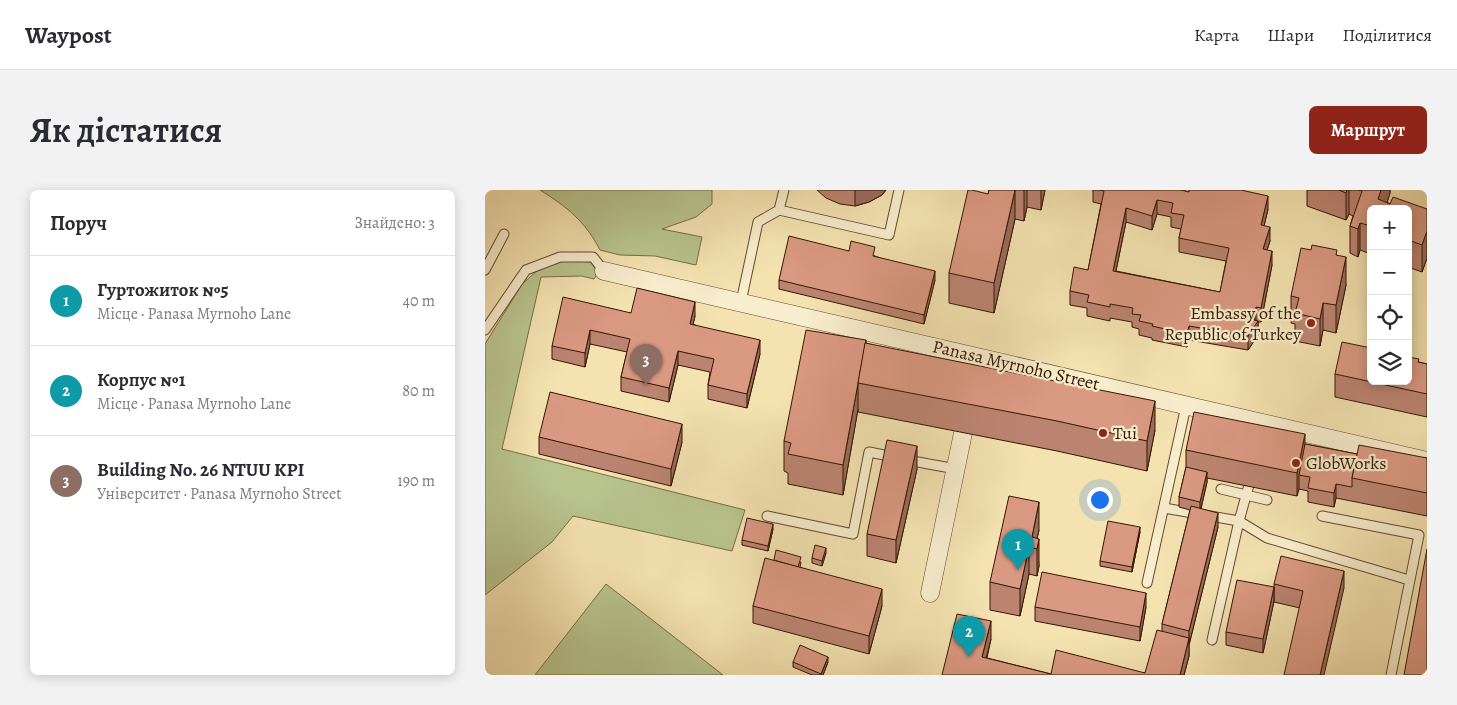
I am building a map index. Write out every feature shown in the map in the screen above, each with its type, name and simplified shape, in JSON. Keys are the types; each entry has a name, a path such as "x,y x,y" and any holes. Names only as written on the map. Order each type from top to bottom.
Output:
{"street":[{"name":"Panasa Myrnoho Street","path":"604,271 979,356 1186,406 1261,428 1427,461"},
{"path":"974,378 979,356"},
{"path":"930,593 963,433"}],"lane":[{"path":"779,210 784,190"},
{"path":"741,302 758,222 779,210 889,235 899,190"},
{"path":"485,270 504,234"},
{"path":"485,330 526,270 560,256 593,257 604,271"},
{"path":"1147,583 1186,406"},
{"path":"767,516 853,534 869,452 955,469"},
{"path":"1221,489 1248,490 1267,500"},
{"path":"1212,640 1239,521 1248,490"},
{"path":"1164,508 1239,521 1267,538 1409,580"},
{"path":"1322,516 1419,535 1391,675"}],"green space":[{"path":"540,190 712,190 712,204 696,217 662,229 702,237 696,265 655,256 620,255 600,250 588,231 575,216 559,202"},
{"path":"565,260 591,262 598,273 594,279 582,276 541,277 502,449 745,510 732,551 573,516 552,542 485,595 485,344 522,284 538,270"},
{"path":"606,584 723,675 535,675"}],"building":[{"path":"968,190 988,194 989,190 1015,190 994,283 949,273"},
{"path":"1100,190 1181,190 1189,192 1189,190 1241,190 1268,196 1261,225 1270,227 1263,249 1272,251 1261,308 1256,307 1254,320 1258,321 1248,336 1189,326 1187,334 1152,326 1153,324 1139,321 1141,315 1132,314 1133,308 1110,304 1110,307 1087,302 1089,295 1070,291 1074,267 1088,270 1104,191","holes":["1157,200 1173,203 1171,213 1184,215 1179,238 1229,248 1220,292 1113,271 1126,208 1152,216"]},
{"path":"1359,190 1381,190 1378,199 1390,204 1393,197 1427,209 1427,231 1422,245 1412,241 1412,205 1367,205 1367,225 1360,223 1358,229 1350,226 1362,191"},
{"path":"789,236 849,251 851,241 875,247 873,256 935,271 924,315 779,280"},
{"path":"1312,245 1337,250 1336,255 1346,257 1336,305 1323,303 1320,319 1295,313 1299,298 1291,296 1301,248 1311,250"},
{"path":"637,288 695,302 690,324 760,340 747,394 708,385 714,359 678,351 669,388 621,377 630,339 590,330 585,353 552,346 563,297 631,313"},
{"path":"806,330 866,340 843,465 788,454 791,443 784,441"},
{"path":"1342,342 1367,347 1367,381 1335,374"},
{"path":"865,343 1155,401 1147,441 1057,421 858,383"},
{"path":"1412,358 1419,359 1418,362 1427,364 1427,394 1386,385 1412,385"},
{"path":"550,392 682,424 671,469 539,437"},
{"path":"1194,412 1305,434 1297,473 1186,450"},
{"path":"887,440 917,446 896,540 867,534"},
{"path":"1305,444 1357,454 1352,487 1336,484 1334,493 1308,488 1310,477 1299,475"},
{"path":"1359,445 1427,458 1427,493 1352,478"},
{"path":"1186,467 1207,472 1200,502 1179,497"},
{"path":"1009,496 1039,502 1032,537 1039,539 1037,549 1029,547 1020,589 990,582"},
{"path":"1191,506 1218,513 1189,631 1162,624"},
{"path":"747,518 773,524 768,546 742,540"},
{"path":"1108,521 1140,527 1132,567 1100,561"},
{"path":"815,545 826,548 822,561 812,558"},
{"path":"1427,549 1427,675 1404,675"},
{"path":"776,550 801,557 798,567 774,560"},
{"path":"1281,556 1344,571 1320,675 1284,675 1303,591 1274,584"},
{"path":"765,558 882,589 869,636 753,606"},
{"path":"1042,572 1146,593 1140,627 1035,607"},
{"path":"1237,580 1274,587 1263,639 1226,632"},
{"path":"957,614 991,621 982,657 1051,674 1056,650 1145,673 1157,630 1189,638 1180,675 942,675"},
{"path":"800,645 828,657 821,674 793,662"}],"place":[{"name":"Embassy of the Republic of Turkey","path":"1311,323"},
{"name":"Building No. 26 NTUU KPI","path":"646,385"},
{"name":"Tui","path":"1103,433"},
{"name":"GlobWorks","path":"1296,463"},
{"name":"Гуртожиток №5","path":"1018,570"},
{"name":"Корпус №1","path":"969,657"}]}
